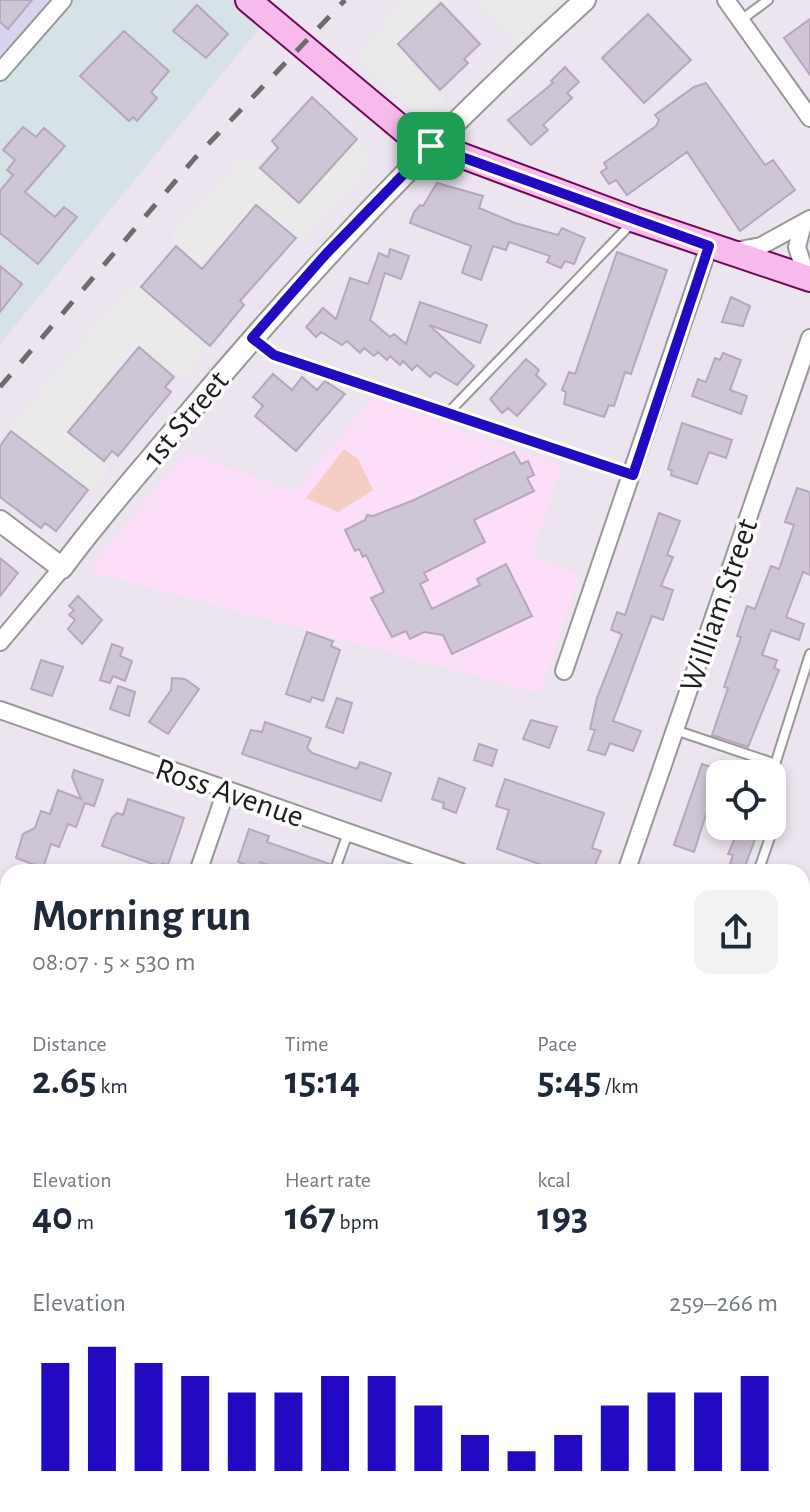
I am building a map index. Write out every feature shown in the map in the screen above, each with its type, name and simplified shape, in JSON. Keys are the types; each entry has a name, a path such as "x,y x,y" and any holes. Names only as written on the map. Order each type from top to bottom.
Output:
{"main road":[{"path":"248,0 401,128 431,146 808,279"}],"street":[{"path":"0,72 63,0"},
{"name":"1st Street","path":"0,642 252,338 326,254 431,146 585,0"},
{"path":"726,0 810,118"},
{"path":"564,671 717,248 761,246 807,221"},
{"path":"807,221 797,247 808,279"},
{"name":"William Street","path":"629,864 810,338"},
{"path":"0,521 62,568"},
{"name":"Ross Avenue","path":"0,710 438,864"},
{"path":"201,864 226,791"}],"lane":[{"path":"741,20 768,0"},
{"path":"448,413 635,220"},
{"path":"252,338 274,355 633,475"},
{"path":"774,760 810,654"},
{"path":"675,730 764,760"},
{"path":"337,864 348,833"},
{"path":"761,864 769,840"}],"shaded area":[{"path":"0,0 63,0 0,72"},
{"path":"65,0 248,0 268,18 0,344 0,72"},
{"path":"403,0 441,0 394,46 447,100 422,118 355,58"},
{"path":"474,0 562,0 517,44"},
{"path":"356,141 376,159 302,243 258,203 202,265 170,237 244,154 299,204"},
{"path":"133,282 211,347 182,380 139,345 67,432 110,468 91,492 8,429"},
{"path":"373,398 562,466 532,556 580,575 540,694 88,571 186,452 295,492"},
{"path":"344,449 358,459 373,490 338,512 306,498"}],"building":[{"path":"0,0 32,0 8,29 0,22"},
{"path":"441,3 480,44 464,59 468,63 440,90 398,44"},
{"path":"197,5 228,34 206,58 173,31"},
{"path":"648,14 691,60 644,103 602,58"},
{"path":"810,19 810,75 784,38"},
{"path":"124,31 169,71 151,92 157,98 137,121 133,117 129,121 80,76"},
{"path":"565,67 579,82 567,93 572,98 543,125 548,130 531,145 508,120 553,83 551,81"},
{"path":"706,83 765,165 773,160 795,190 740,231 687,152 627,195 616,180 609,184 601,172 607,168 604,163 656,126 659,120 655,115 694,87"},
{"path":"312,97 357,139 299,203 260,168 278,148 272,141"},
{"path":"23,127 36,137 44,128 65,146 25,192 55,217 64,207 77,217 38,264 0,233 0,191 13,175 7,170 15,160 3,150"},
{"path":"437,183 483,196 479,208 515,223 558,235 562,228 585,238 574,264 565,261 561,268 547,262 550,256 509,242 506,250 493,246 481,280 462,273 471,246 410,223 414,212 420,205 423,206"},
{"path":"256,205 296,238 240,301 244,305 210,346 141,287 176,246 202,269"},
{"path":"390,249 409,256 401,279 385,273 370,320 390,337 394,334 406,344 420,302 487,325 480,343 429,325 474,366 457,385 435,372 430,377 417,365 412,370 403,361 400,365 390,356 387,360 378,352 374,356 364,348 360,353 347,341 342,345 321,332 316,337 306,327 323,308 336,319 350,278 368,284 379,253 388,257"},
{"path":"617,252 667,270 631,374 625,372 614,406 609,405 604,417 564,404 566,392 562,390 569,372 575,374"},
{"path":"0,266 22,284 0,312"},
{"path":"731,297 750,306 743,326 722,322"},
{"path":"139,347 174,377 165,387 171,392 118,456 112,451 104,461 68,432"},
{"path":"723,353 741,360 730,390 747,396 741,414 692,396 698,379 706,382 715,358 720,360"},
{"path":"526,359 539,370 536,375 546,384 517,416 508,408 502,413 490,399"},
{"path":"273,374 292,390 302,377 317,390 325,381 345,394 296,451 255,416 263,406 253,397"},
{"path":"682,423 732,440 726,458 709,452 697,484 671,475 672,471 668,469"},
{"path":"11,431 88,490 56,531 45,523 41,528 0,497 0,446"},
{"path":"514,452 521,464 528,461 534,475 527,478 534,491 474,520 485,542 424,573 428,580 420,584 432,609 480,585 477,579 506,564 532,616 452,654 443,635 424,632 410,639 406,631 392,637 371,598 384,592 366,555 363,557 359,549 355,551 345,530 365,520 367,515 373,516 414,500"},
{"path":"797,488 810,492 810,575 803,572 786,617 804,624 799,640 771,630 762,655 777,660 774,668 779,670 748,747 712,735 728,688 724,687 741,637 737,636 747,606 755,609 771,566 779,569 794,525 785,522"},
{"path":"659,513 680,521 667,555 673,557 661,586 673,590 663,620 652,616 613,721 641,731 633,751 610,743 605,755 588,750 595,730 590,729 597,698 622,634 611,630 617,612 625,615"},
{"path":"0,558 18,573 0,596"},
{"path":"78,596 102,620 82,644 68,629 75,620 69,615 74,610 69,606"},
{"path":"307,632 333,641 331,646 340,650 323,701 312,697 310,702 286,694"},
{"path":"112,644 123,648 120,656 132,661 125,681 113,676 110,683 100,680"},
{"path":"41,660 63,667 52,696 31,689"},
{"path":"172,678 185,679 199,689 168,734 149,722 171,690"},
{"path":"118,686 135,692 129,716 110,709"},
{"path":"337,698 352,703 343,733 326,727"},
{"path":"531,720 557,727 549,748 523,739"},
{"path":"265,722 311,738 307,748 312,753 357,769 360,762 391,773 381,801 242,754 251,730 262,732"},
{"path":"479,744 497,750 492,766 474,760"},
{"path":"702,764 706,765 706,814 694,852 674,845"},
{"path":"74,770 103,780 94,806 85,803 76,827 68,824 59,847 51,844 44,864 32,864 16,858 23,834 35,828 41,811 50,814 58,790 81,799 72,777"},
{"path":"439,778 465,788 456,813 443,808 444,803 432,799"},
{"path":"505,779 604,813 592,848 601,851 595,864 539,864 497,849 509,810 496,806"},
{"path":"128,799 184,818 168,864 153,864 102,846 112,818 117,813 123,815"},
{"path":"249,829 269,836 267,842 330,864 244,864 238,862"},
{"path":"734,840 755,840 746,864 730,864 733,855 728,854"}],"railway":[{"path":"0,387 195,158 345,0"}],"route":[{"path":"431,146 709,246 633,475 274,355 252,338 326,254 431,146"}]}
